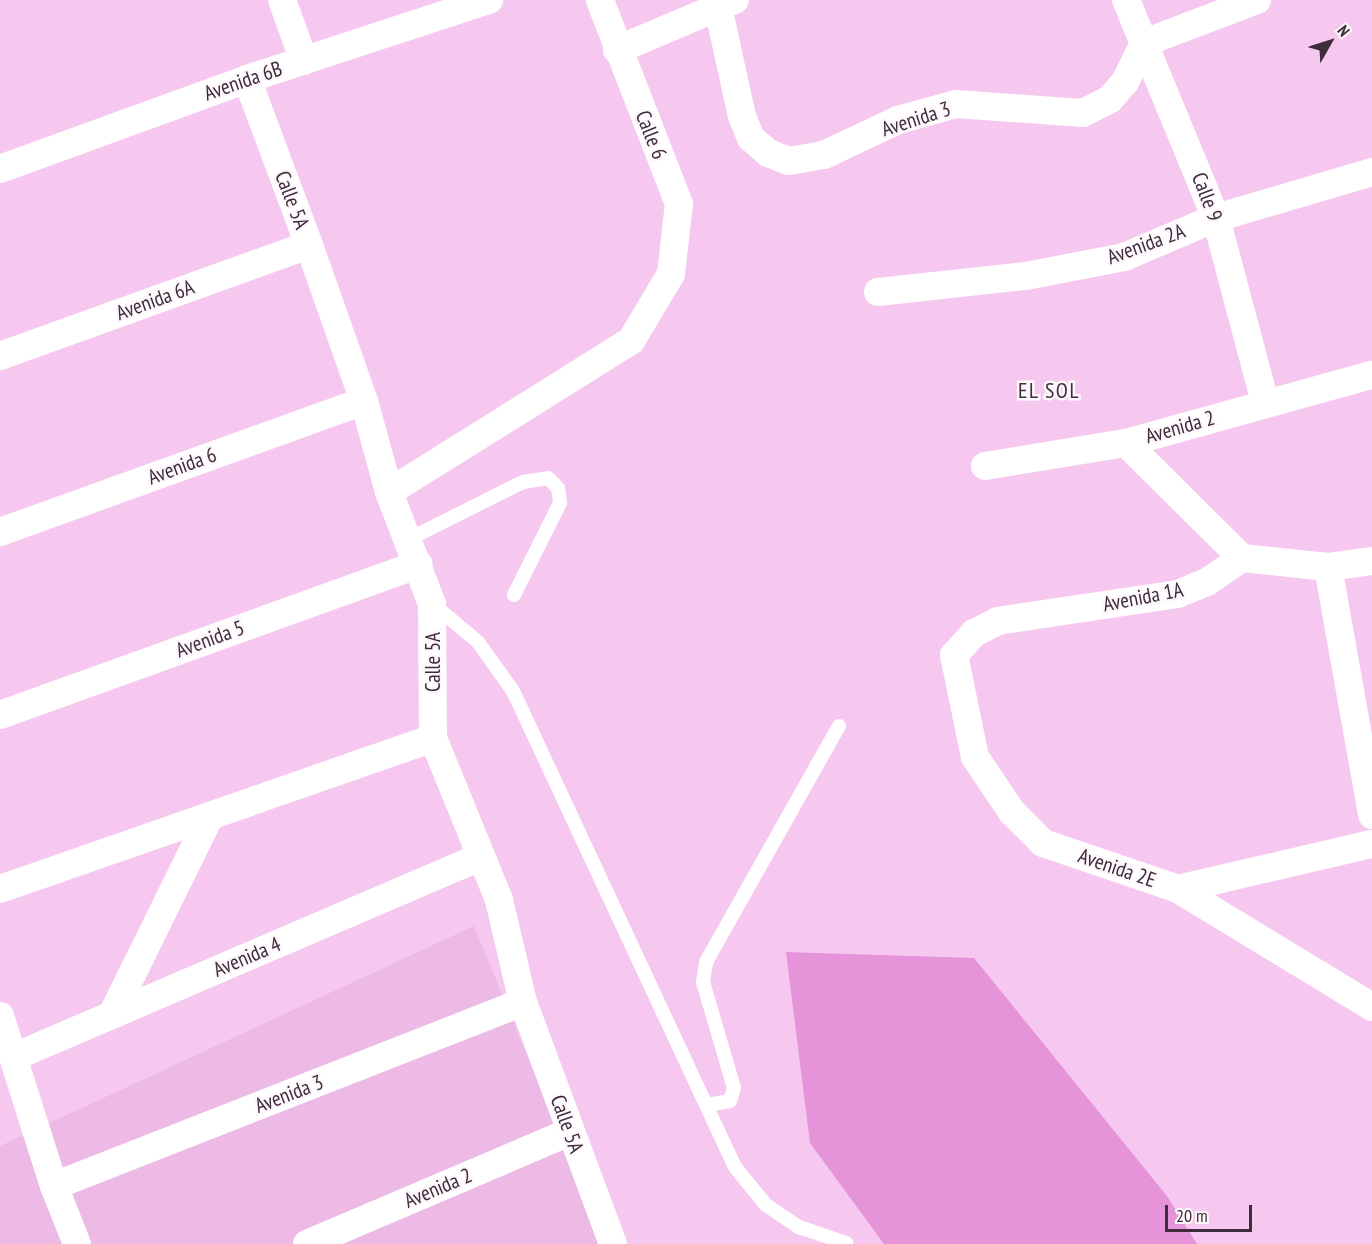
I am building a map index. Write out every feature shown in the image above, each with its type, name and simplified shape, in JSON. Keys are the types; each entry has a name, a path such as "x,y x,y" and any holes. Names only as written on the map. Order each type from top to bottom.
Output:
{"street":[{"path":"282,0 304,61"},
{"name":"Avenida 6B","path":"0,169 247,79 304,61 443,8 489,0"},
{"name":"Calle 6","path":"389,492 631,340 671,274 679,204 617,50 600,0"},
{"name":"Calle 9","path":"1126,0 1216,218 1265,402"},
{"path":"1144,43 1257,0"},
{"path":"617,50 727,3"},
{"name":"Avenida 3","path":"727,3 742,116 751,138 768,153 789,161 824,155 898,120 956,104 1083,113 1110,99 1125,82 1144,43"},
{"name":"Calle 5A","path":"247,79 364,401 389,492 414,551 432,604 433,738 499,900 523,1002 569,1132 613,1244"},
{"name":"Avenida 2A","path":"878,292 1026,276 1124,256 1216,218 1372,172"},
{"name":"Avenida 6A","path":"0,356 309,245"},
{"name":"Avenida 2","path":"985,466 1126,443 1265,402 1372,375"},
{"name":"Avenida 6","path":"0,532 364,401"},
{"path":"1126,443 1242,558 1328,567 1372,561"},
{"name":"Avenida 5","path":"0,715 414,551"},
{"name":"Avenida 1A","path":"954,655 974,633 998,621 1178,594 1207,582 1242,558"},
{"path":"1328,567 1372,815"},
{"name":"Avenida 2E","path":"954,655 975,757 1012,812 1043,843 1178,889 1372,1007"},
{"path":"0,889 433,738"},
{"path":"112,1015 210,816"},
{"path":"1178,889 1372,844"},
{"name":"Avenida 4","path":"14,1057 480,857"},
{"name":"Avenida 3","path":"54,1186 523,1002"},
{"path":"0,1016 54,1186 77,1244"},
{"name":"Avenida 2","path":"307,1244 569,1132"}],"lane":[{"path":"414,551 523,482 548,478 558,488 560,503 514,595"},
{"path":"432,604 478,642 513,691 735,1167 766,1204 799,1227 846,1243"},
{"path":"707,1104 730,1101 734,1088 703,982 706,962 839,726"}],"shaded area":[{"path":"474,926 604,1244 0,1244 0,1146"},
{"path":"786,952 974,958 1167,1196 1197,1244 884,1244 810,1143"}],"district":[{"name":"EL SOL","path":"1049,391"}]}
